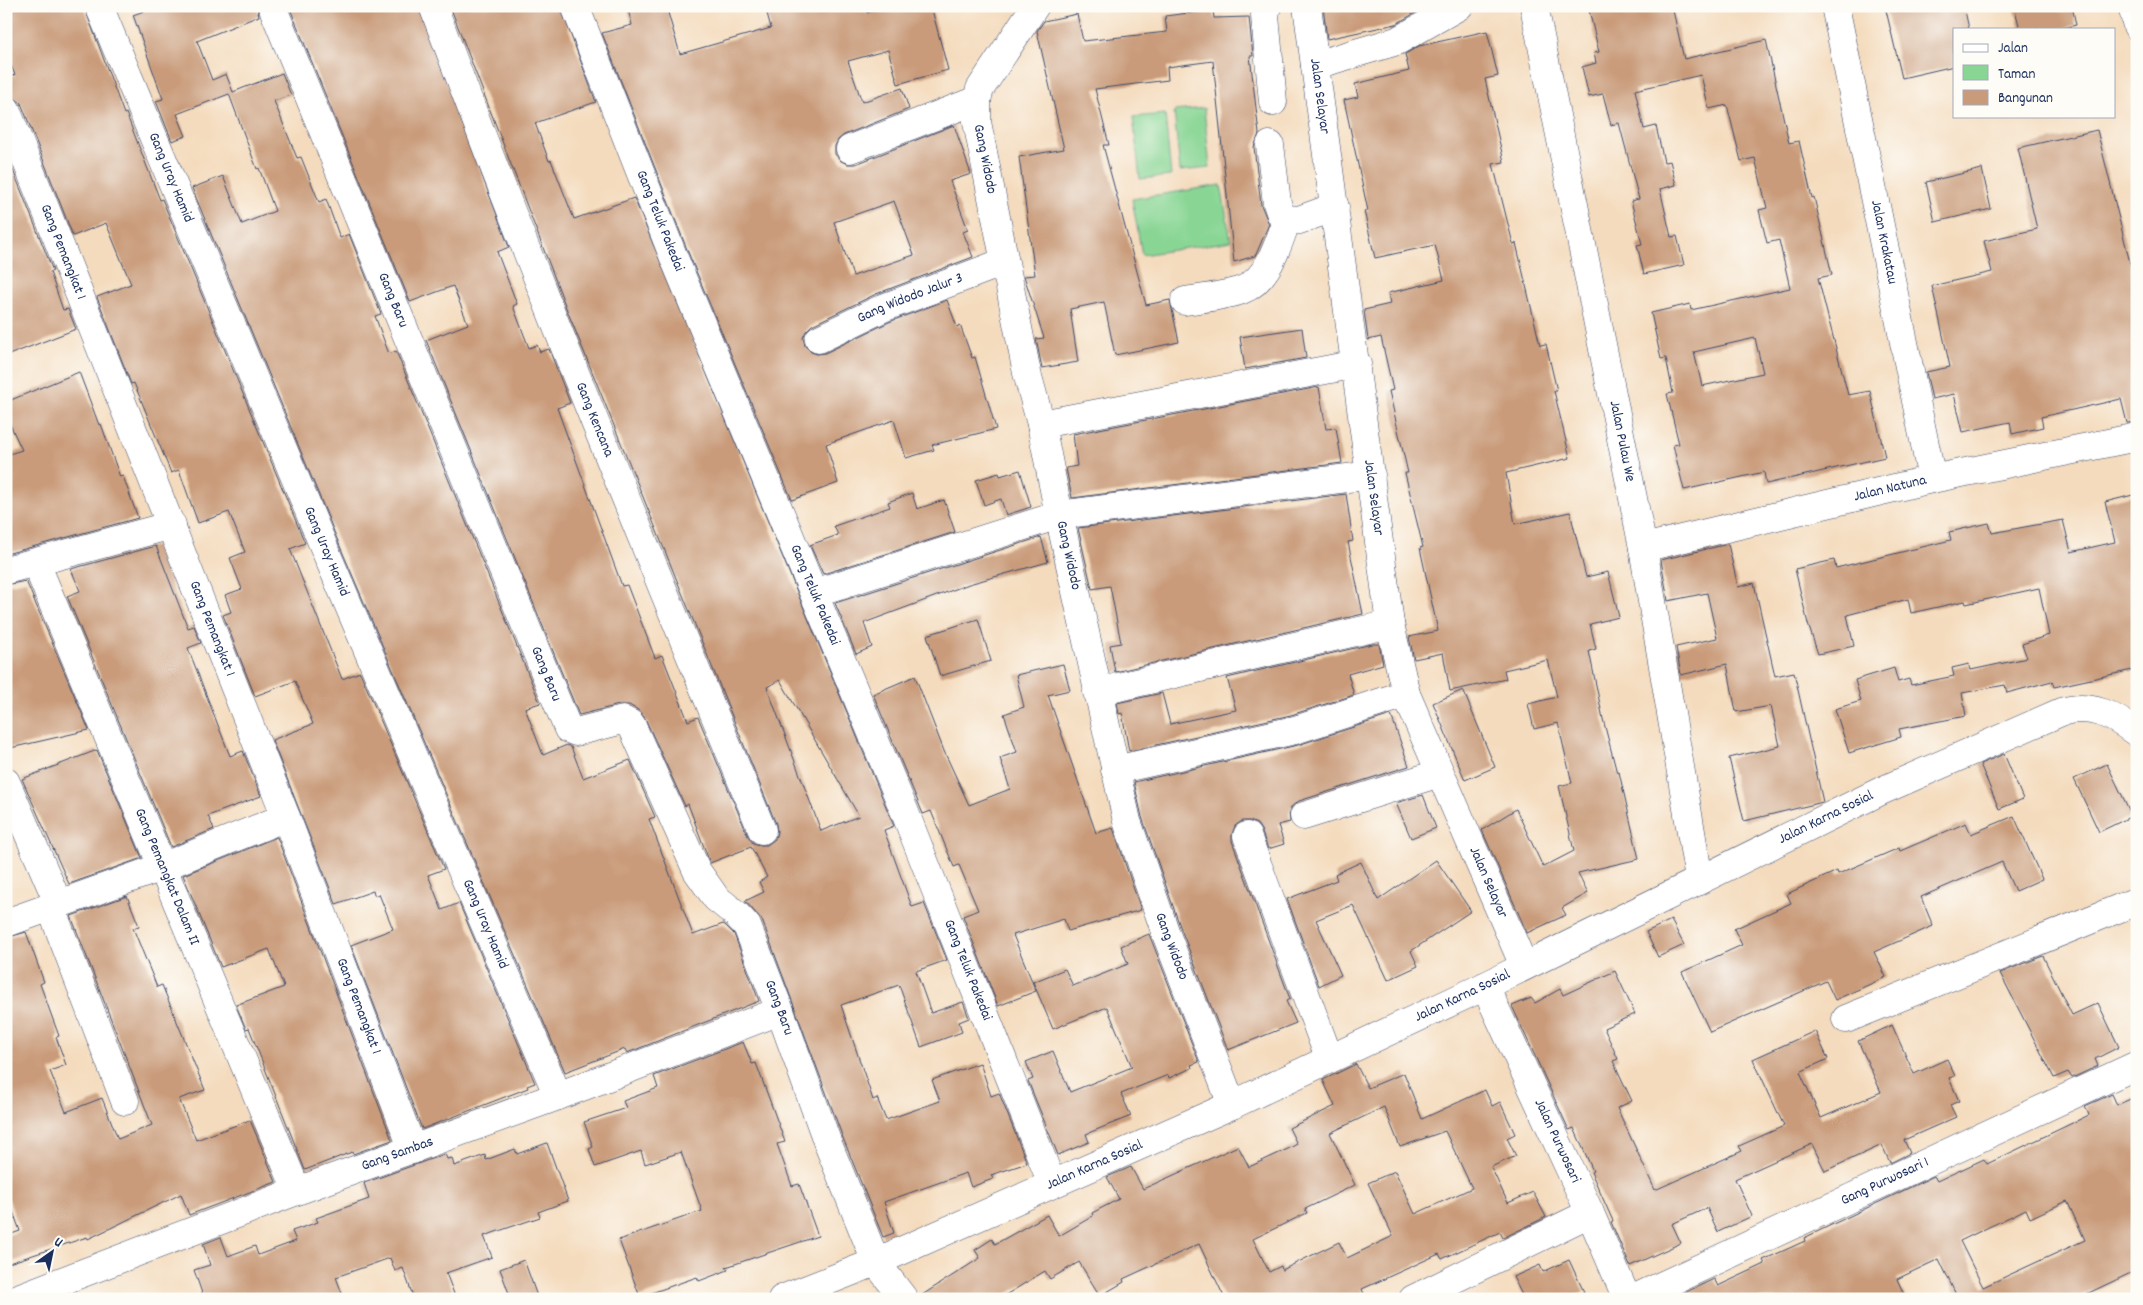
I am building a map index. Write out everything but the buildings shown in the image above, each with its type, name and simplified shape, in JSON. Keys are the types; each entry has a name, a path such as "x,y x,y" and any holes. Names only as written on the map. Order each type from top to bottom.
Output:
{"street":[{"name":"Gang Uray Hamid","path":"99,6 324,548 558,1096"},
{"name":"Gang Baru","path":"272,6 568,729 576,732 623,720 629,722 697,872 716,898 736,914 746,926 780,1011 828,1144 876,1262 904,1299"},
{"name":"Gang Kencana","path":"433,6 486,148 629,506 762,830"},
{"name":"Gang Teluk Pakedai","path":"575,6 674,258 904,810 1052,1184"},
{"name":"Gang Widodo","path":"1035,6 984,83 977,100 977,122 1027,372 1041,424 1058,514 1115,770 1136,850 1232,1105"},
{"path":"1267,6 1264,16 1273,102"},
{"name":"Jalan Selayar","path":"1307,6 1357,364 1390,624 1406,694 1524,966"},
{"path":"1315,65 1397,41 1459,6"},
{"name":"Jalan Pulau We","path":"1534,6 1644,548 1700,879"},
{"name":"Jalan Krakatau","path":"1835,6 1932,479"},
{"path":"2132,6 2137,26"},
{"path":"850,149 977,100"},
{"name":"Gang Pemangkat 1","path":"6,109 172,525 413,1150"},
{"path":"1270,145 1278,208 1281,215 1287,219 1299,220 1335,207"},
{"path":"1185,301 1230,293 1251,286 1265,270 1287,219"},
{"name":"Gang Widodo Jalur 3","path":"819,339 883,308 1004,262"},
{"path":"1041,424 1357,364"},
{"name":"Jalan Natuna","path":"1644,548 1932,479 2137,438"},
{"path":"814,593 1058,514 1371,475"},
{"path":"6,570 172,525"},
{"name":"Gang Pemangkat Dalam II","path":"36,563 297,1191"},
{"path":"1097,692 1390,624"},
{"path":"1115,770 1295,730 1406,694"},
{"name":"Jalan Karna Sosial","path":"782,1299 876,1262 1232,1105 1485,986 1881,791 2061,712 2071,709 2093,709 2113,718 2137,733"},
{"path":"1304,816 1440,774"},
{"path":"6,782 55,906 125,1101"},
{"path":"6,923 162,867 286,817"},
{"path":"1247,836 1329,1058"},
{"path":"1846,1019 2137,901"},
{"name":"Jalan Purwosari","path":"1485,986 1590,1213 1627,1299"},
{"name":"Gang Sambas","path":"14,1299 780,1011"},
{"name":"Gang Purwosari 1","path":"1632,1299 2137,1064"},
{"path":"1413,1299 1590,1213"}],"green space":[{"path":"1204,108 1210,168 1180,171 1174,111"},
{"path":"1165,114 1171,176 1140,179 1133,117"},
{"path":"1221,185 1231,241 1142,255 1132,199"}]}
